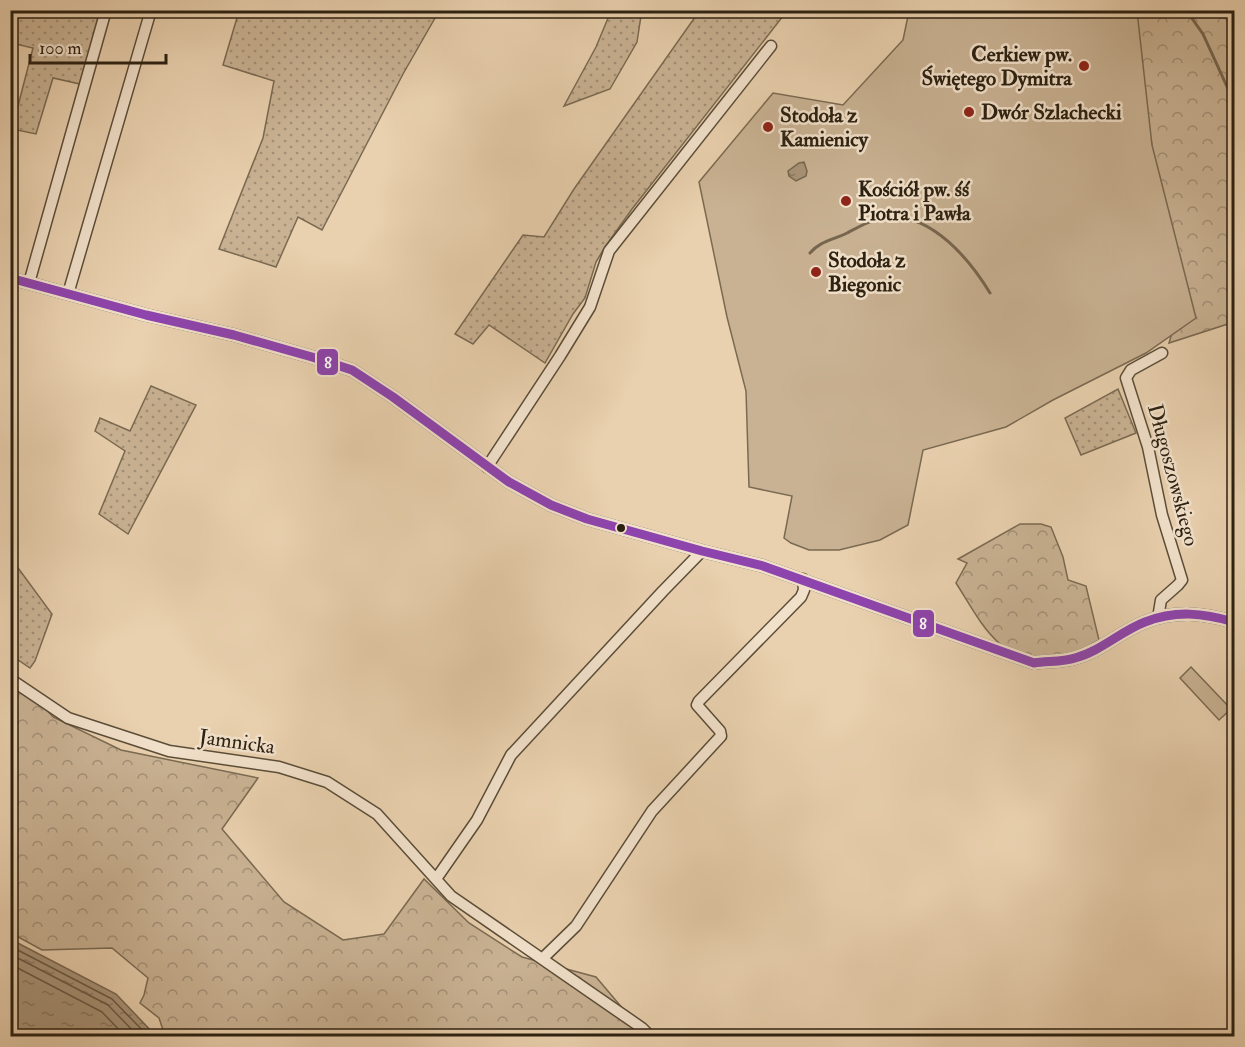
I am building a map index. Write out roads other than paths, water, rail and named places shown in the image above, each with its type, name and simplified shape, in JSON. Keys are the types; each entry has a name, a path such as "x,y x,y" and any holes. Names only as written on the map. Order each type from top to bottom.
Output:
{"street":[{"path":"29,283 106,10"},
{"path":"68,294 151,10"},
{"path":"487,467 590,307 609,251 771,46"},
{"path":"10,278 146,315 234,335 352,370 393,397 513,485 551,505 587,519 754,563 803,579 1034,663 1075,658 1108,643 1144,622 1175,614 1208,614 1234,622"},
{"name":"Długoszowskiego","path":"1158,618 1161,600 1182,580 1162,515 1148,447 1126,378 1131,370 1162,353"},
{"path":"436,879 477,820 511,755 702,551"},
{"path":"542,959 576,926 652,811 721,736 720,731 697,705 699,701 801,597 804,590 803,579"},
{"name":"Jamnicka","path":"10,679 68,718 172,752 279,766 327,782 377,814 451,896 642,1028 650,1036"}],"water":[{"path":"804,162 806,176 796,181 789,176 788,171"},
{"path":"10,939 116,994 156,1036 22,1036 11,1030"}],"waterway":[{"path":"1186,10 1203,34 1234,102"},
{"path":"810,253 822,243 862,225 890,217 906,218 921,223 949,242 972,267 990,293"}],"place":[{"name":"Cerkiew pw. Świętego Dymitra","path":"1084,66"},
{"name":"Dwór Szlachecki","path":"969,112"},
{"name":"Stodoła z Kamienicy","path":"768,127"},
{"name":"Kościół pw. śś Piotra i Pawła","path":"846,201"},
{"name":"Stodoła z Biegonic","path":"816,272"}]}
